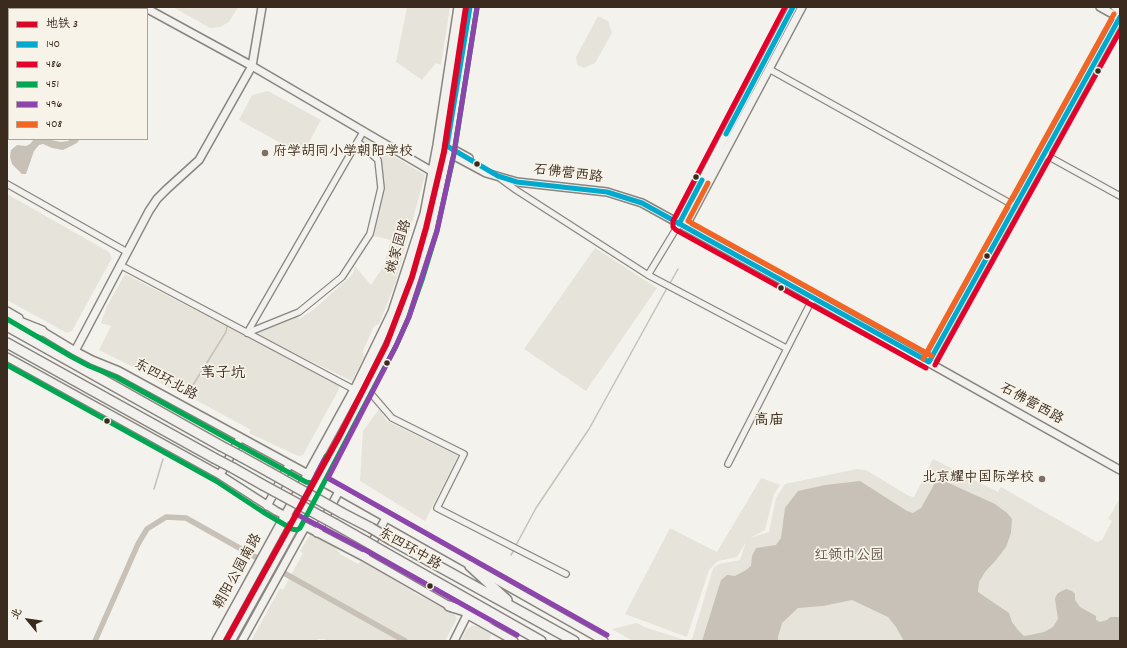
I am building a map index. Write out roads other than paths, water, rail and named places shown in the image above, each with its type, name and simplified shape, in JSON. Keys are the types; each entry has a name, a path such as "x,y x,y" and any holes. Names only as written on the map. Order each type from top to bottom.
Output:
{"main road":[{"name":"姚家园路","path":"309,476 355,390 393,312 425,214 459,7"},
{"name":"姚家园路","path":"319,481 390,343 415,278 430,229 447,149 470,7"},
{"path":"7,317 42,331"},
{"name":"东四环北路","path":"7,326 342,513"},
{"name":"东四环中路","path":"7,343 335,524 541,641"},
{"name":"朝阳公园南路","path":"217,641 309,476"},
{"name":"朝阳公园南路","path":"230,641 319,481"},
{"name":"东四环中路","path":"342,513 574,641"},
{"path":"470,566 519,610"},
{"path":"449,606 511,625"}],"street":[{"path":"75,351 148,211 157,199 199,160 252,66 262,7"},
{"path":"682,225 793,7"},
{"path":"648,276 682,225 802,7"},
{"path":"929,362 1120,18 1100,7"},
{"path":"1115,7 1120,10"},
{"path":"148,9 252,66 433,172"},
{"path":"768,69 1015,206"},
{"path":"247,333 363,132"},
{"path":"247,333 299,312 342,277 370,234 380,188 378,160 358,142"},
{"name":"石佛营西路","path":"447,149 486,173 518,182 612,194 642,203 1120,470"},
{"path":"1044,154 1120,196"},
{"path":"498,176 516,190 648,276 786,348"},
{"path":"7,184 127,252"},
{"path":"120,265 355,390"},
{"path":"728,464 786,348 813,298"},
{"name":"东四环北路","path":"7,311 75,351 119,372 319,481"},
{"path":"7,357 220,475 286,517"},
{"path":"367,389 392,418 464,454 437,508 566,574"},
{"path":"220,475 240,438"},
{"path":"267,506 290,464"},
{"name":"东四环中路","path":"319,481 604,641"},
{"path":"317,533 338,491"},
{"name":"东四环中路","path":"286,517 364,557 449,606 514,641"},
{"path":"364,557 386,518"},
{"path":"242,641 305,527"},
{"path":"454,641 467,615"}],"waterway":[{"path":"669,285 678,269"},
{"path":"515,547 536,508 589,429 667,288"},
{"path":"189,387 193,385 226,332 227,326"},
{"path":"154,489 163,459"},
{"path":"95,641 138,544 147,529 166,517 186,518 405,641"},
{"path":"511,555 514,550"}],"metro line":[{"name":"3","path":"226,641 340,435 386,345 412,277 426,228 444,152 466,7"}],"place":[{"name":"府学胡同小学朝阳学校","path":"265,153"},
{"name":"北京耀中国际学校","path":"1042,479"}],"district":[{"name":"苇子坑","path":"223,375"},
{"name":"高庙","path":"769,422"}],"park label":[{"name":"红领巾公园","path":"849,557"}]}
